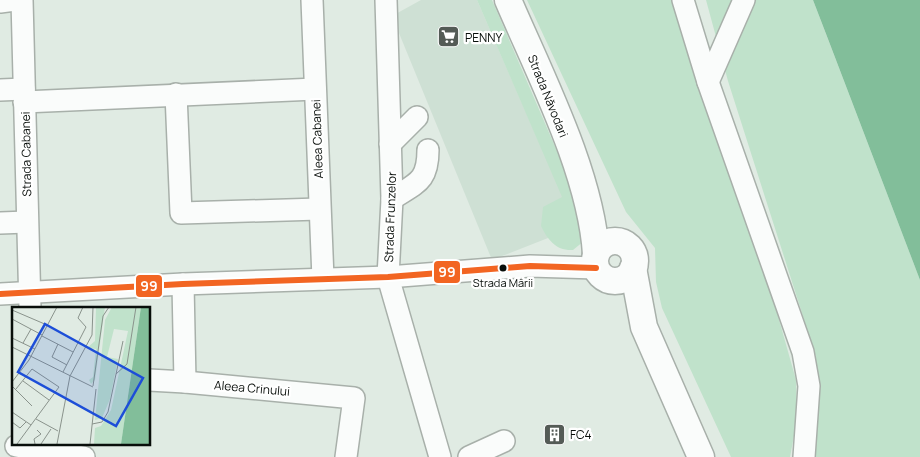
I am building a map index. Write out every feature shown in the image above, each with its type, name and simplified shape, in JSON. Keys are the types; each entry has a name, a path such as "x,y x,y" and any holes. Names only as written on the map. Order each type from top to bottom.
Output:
{"main road":[{"name":"Strada Năvodari","path":"508,0 558,118 586,194"},
{"path":"586,194 622,243 634,256 633,268 644,327 701,457"},
{"path":"586,194 599,267 644,327"},
{"path":"599,267 604,244 610,242 622,243"},
{"path":"599,267 618,281 625,278 633,268"}],"street":[{"path":"0,2 15,0"},
{"name":"Strada Cabanei","path":"22,0 30,300"},
{"name":"Aleea Cabanei","path":"312,0 323,278"},
{"name":"Strada Frunzelor","path":"386,0 392,199 388,277 440,457"},
{"path":"683,0 708,82 803,352 809,386 804,457"},
{"path":"708,82 744,0"},
{"path":"0,90 24,95 176,94 315,89"},
{"path":"176,94 181,213 319,209"},
{"path":"390,144 417,117"},
{"path":"392,199 420,181 428,168 428,150"},
{"path":"0,223 28,222"},
{"path":"0,294 30,300 183,284 388,277 539,266 599,267"},
{"path":"183,284 184,382"},
{"name":"Aleea Crinului","path":"150,380 354,398 346,457"},
{"path":"469,457 504,441"},
{"path":"15,449 76,453"}],"shaded area":[{"path":"421,0 477,0 576,227 492,260 392,16"},
{"path":"477,0 492,0 575,193 584,241 573,250 562,249 553,244 541,226 543,207 562,197"},
{"path":"527,0 676,0 769,284 796,380 797,420 790,457 731,457 662,308 656,282 655,248 626,212"},
{"path":"706,0 813,0 920,280 920,457 815,457 816,357 728,81"},
{"path":"813,0 920,0 920,280 828,39"}],"transit line":[{"name":"99","path":"0,294 183,284 388,277 530,266 596,268"}],"place":[{"name":"PENNY","path":"449,37"},
{"name":"Strada Mării","path":"503,268"},
{"name":"FC4","path":"554,434"}]}
